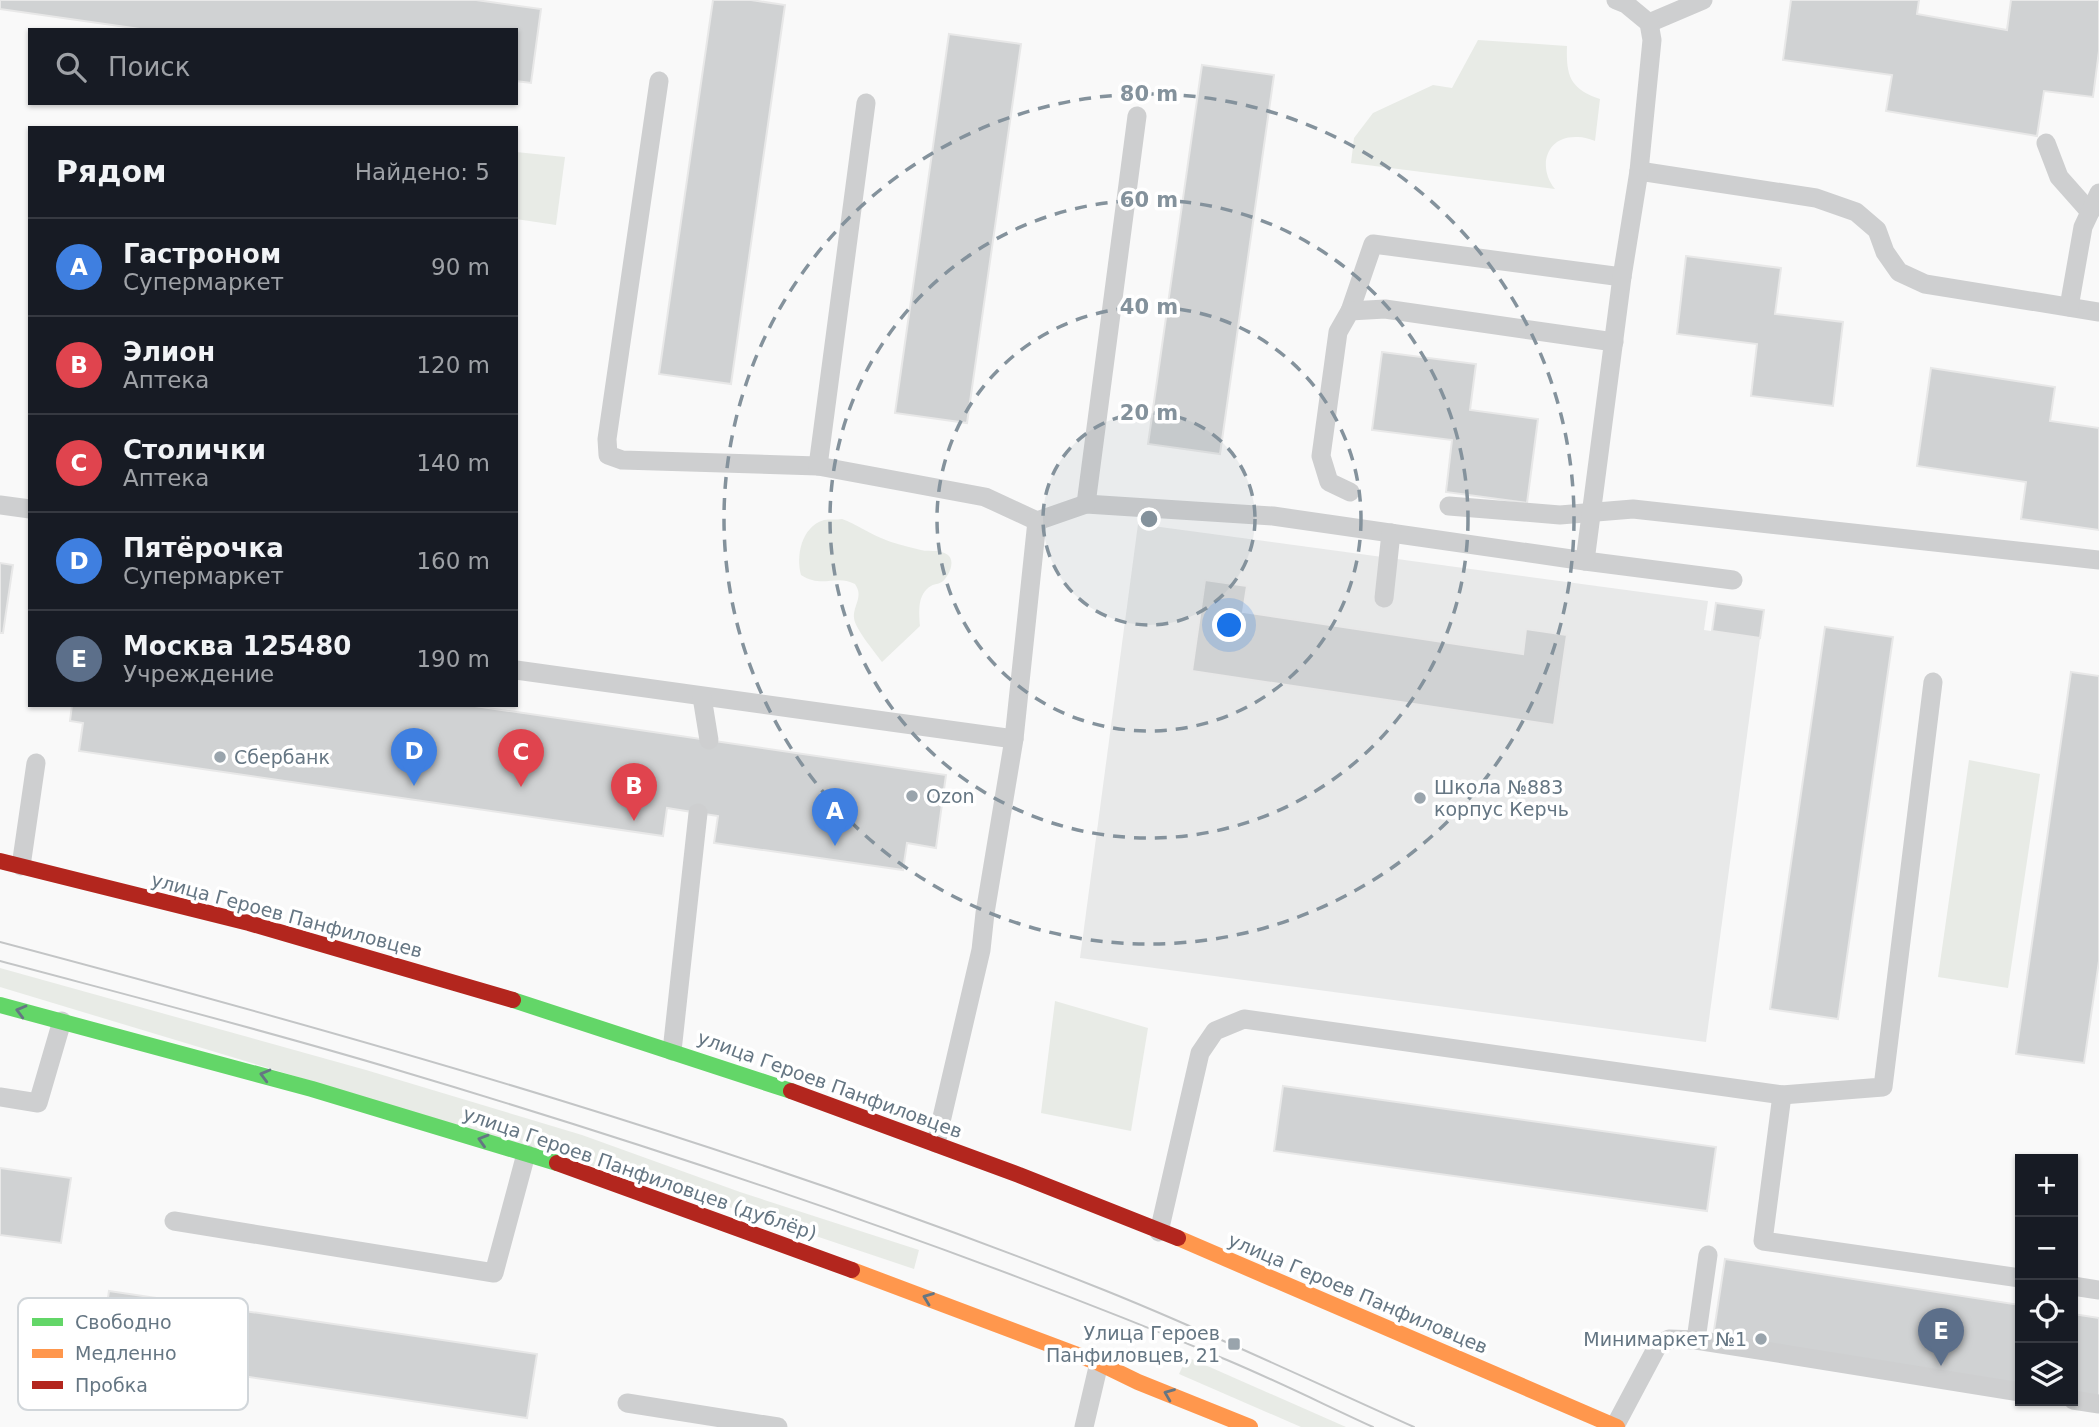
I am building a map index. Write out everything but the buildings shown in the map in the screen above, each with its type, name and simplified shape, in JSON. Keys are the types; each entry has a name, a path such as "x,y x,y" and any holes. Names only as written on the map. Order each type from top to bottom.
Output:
{"main road":[{"name":"улица Героев Панфиловцев","path":"0,861 284,933 672,1051 936,1143 1159,1232 1616,1427"},
{"name":"улица Героев Панфиловцев (дублёр)","path":"0,1005 284,1080 526,1154 753,1232 1099,1363 1138,1382 1251,1427"}],"lane":[{"path":"1585,561 1622,277 1639,171 1652,40 1649,23 1626,4 1616,0"},
{"path":"1649,23 1703,0"},
{"path":"659,81 607,439 608,455 622,460 818,466 985,497 1037,521 1086,504 1273,516 1733,580"},
{"path":"818,466 866,103"},
{"path":"1086,504 1137,116"},
{"path":"2046,142 2059,177 2090,212"},
{"path":"1639,171 1816,198 1856,212 1877,230 1885,252 1899,272 1925,284 2099,312"},
{"path":"2069,307 2083,227 2099,192"},
{"path":"1350,492 1329,482 1321,456 1338,331 1350,311 1373,244 1622,277"},
{"path":"1350,311 1385,309 1614,342"},
{"path":"0,505 28,509"},
{"path":"1449,506 1560,514 1633,509 2099,560"},
{"path":"936,1143 981,950 1014,739 1037,521"},
{"path":"1384,598 1391,533"},
{"path":"518,670 1014,739"},
{"path":"1159,1232 1200,1053 1215,1031 1244,1019 1782,1095 1883,1087 1933,682"},
{"path":"702,697 709,740"},
{"path":"21,866 36,763"},
{"path":"672,1051 698,813"},
{"path":"0,1097 38,1103 62,1021"},
{"path":"1782,1095 1763,1241 2015,1277"},
{"path":"174,1221 494,1273 526,1154"},
{"path":"1696,1340 1708,1255"},
{"path":"2078,1287 2099,1290"},
{"path":"1616,1427 1657,1347 1669,1339 1696,1340 2015,1391"},
{"path":"1084,1427 1099,1363"},
{"path":"2078,1401 2099,1404"},
{"path":"627,1403 778,1427"}],"shaded area":[{"path":"1478,40 1567,46 1572,80 1582,91 1600,99 1595,141 1580,137 1567,138 1558,141 1548,154 1546,171 1555,189 1351,163 1354,138 1373,113 1433,85 1452,88"},
{"path":"518,152 565,157 556,225 518,219"},
{"path":"842,519 890,541 944,553 951,560 945,579 926,589 923,594 920,626 882,662 855,623 858,589 855,584 841,580 816,581 801,575 799,559 805,535 824,520"},
{"name":"Школа №883 корпус Керчь","path":"1138,524 1708,601 1704,630 1760,638 1706,1042 1080,958"},
{"path":"1969,760 2040,774 2008,988 1938,977"},
{"path":"0,968 366,1070 582,1135 740,1192 919,1250 914,1269 735,1209 0,987"},
{"path":"1055,1001 1148,1028 1131,1131 1041,1113"},
{"path":"1187,1357 1346,1427 1301,1427 1179,1374"}],"tram line":[{"path":"0,942 419,1058 696,1143 833,1189 1104,1290 1414,1427"},
{"path":"0,961 394,1069 710,1168 919,1240 1125,1318 1246,1368 1373,1427"}],"traffic: fast":[{"path":"513,1000 791,1091"},
{"path":"0,1005 312,1089 557,1163"}],"traffic: slow":[{"path":"1178,1238 1617,1427"},
{"path":"852,1270 1099,1363 1138,1382 1250,1427"}],"traffic: jam":[{"path":"0,861 249,923 513,1000"},
{"path":"791,1091 1019,1175 1178,1238"},
{"path":"557,1163 852,1270"}],"place":[{"name":"Сбербанк","path":"220,757"},
{"name":"Пятёрочка","path":"414,786"},
{"name":"Столички","path":"521,787"},
{"name":"Ozon","path":"912,796"},
{"name":"Школа №883 корпус Керчь","path":"1420,798"},
{"name":"Элион","path":"634,821"},
{"name":"Гастроном","path":"835,846"},
{"name":"Минимаркет №1","path":"1761,1339"},
{"name":"Улица Героев Панфиловцев, 21","path":"1234,1344"},
{"name":"Москва 125480","path":"1941,1366"}]}
